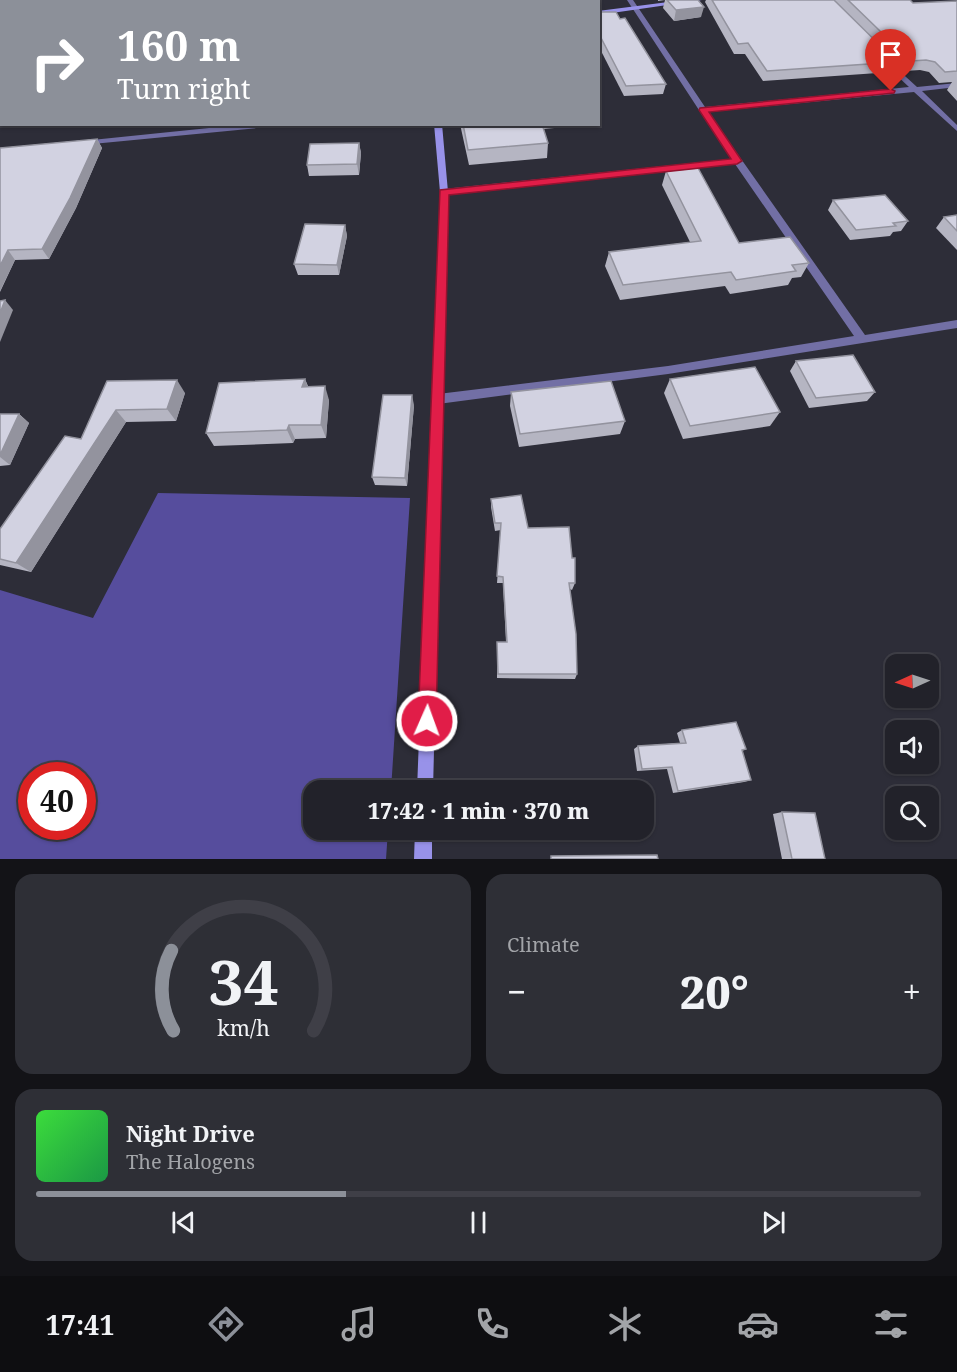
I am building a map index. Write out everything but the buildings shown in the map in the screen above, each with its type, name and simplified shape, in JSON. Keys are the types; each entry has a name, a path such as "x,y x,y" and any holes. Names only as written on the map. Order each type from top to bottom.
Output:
{"street":[{"path":"600,12 632,4 699,0"},
{"path":"632,4 737,161 862,339"},
{"path":"874,48 957,129"},
{"path":"703,110 957,85"},
{"path":"69,144 257,126"},
{"path":"425,780 444,192 438,126"},
{"path":"444,192 737,161"},
{"path":"438,399 668,370 957,324"},
{"path":"423,859 424,840"}],"shaded area":[{"path":"158,493 410,498 392,780 303,780 303,840 387,840 386,859 0,859 0,590 93,618"}],"route":[{"path":"427,721 444,192 737,161 703,110 891,91"}]}
